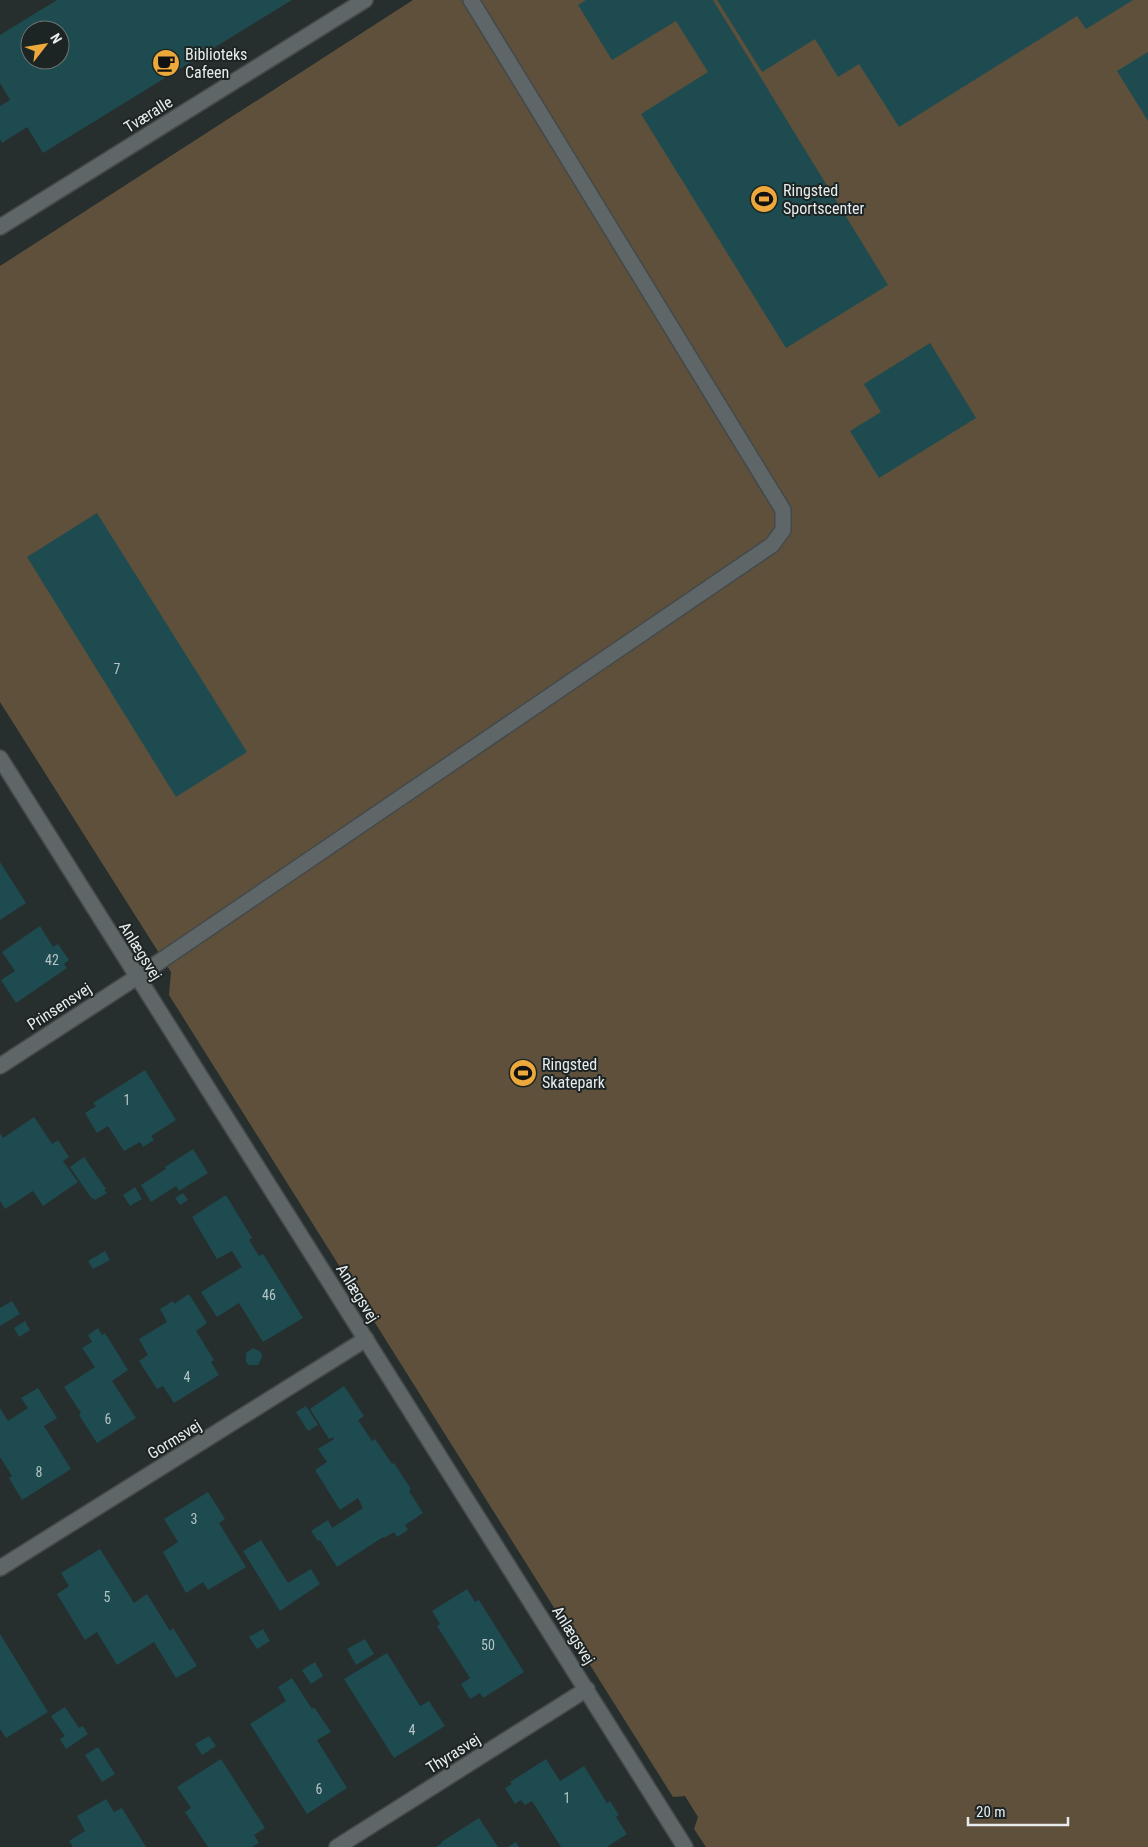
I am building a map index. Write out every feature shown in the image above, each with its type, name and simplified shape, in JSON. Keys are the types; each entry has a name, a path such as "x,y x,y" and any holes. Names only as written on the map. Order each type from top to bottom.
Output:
{"street":[{"name":"Tværalle","path":"0,227 365,0"},
{"name":"Prinsensvej","path":"0,1066 137,977 772,546 783,530 783,510 472,0"},
{"name":"Anlægsvej","path":"0,758 685,1847"},
{"name":"Gormsvej","path":"0,1568 366,1339"},
{"name":"Thyrasvej","path":"337,1847 587,1689"}],"shaded area":[{"path":"413,0 1148,0 1148,1847 706,1847 694,1829 698,1817 685,1796 673,1797 169,995 171,972 0,702 0,266"}],"building":[{"path":"57,0 292,0 43,153 27,127 2,143 0,139 0,106 10,100 0,83 0,35 20,23 20,70 70,70 70,20 24,20"},
{"name":"Ringsted Sportscenter","path":"586,0 713,0 888,285 786,348 641,114 708,72 676,21 612,60 578,5"},
{"path":"717,0 1133,0 1086,29 1077,16 899,127 859,64 838,77 815,39 762,72"},
{"path":"1148,52 1148,121 1117,71"},
{"path":"930,343 976,418 879,478 850,431 881,412 864,384"},
{"path":"97,513 247,752 176,797 27,557"},
{"path":"0,862 26,903 0,920"},
{"path":"40,926 53,947 58,944 69,960 64,964 67,968 16,1003 1,980 15,971 2,952"},
{"path":"145,1070 176,1120 151,1136 154,1140 143,1147 140,1142 124,1151 108,1126 97,1133 85,1113 96,1106 93,1103"},
{"path":"34,1117 52,1144 58,1140 69,1157 63,1161 78,1182 43,1206 33,1191 5,1209 0,1201 0,1133 3,1138"},
{"path":"193,1149 208,1173 179,1191 176,1186 151,1202 141,1185"},
{"path":"84,1157 106,1189 104,1190 107,1193 95,1200 92,1199 70,1167"},
{"path":"135,1187 142,1199 130,1206 123,1195"},
{"path":"183,1193 188,1200 180,1205 175,1198"},
{"path":"226,1195 252,1238 249,1240 259,1256 263,1254 303,1318 263,1342 239,1303 217,1317 201,1292 242,1267 232,1251 217,1259 192,1217"},
{"path":"105,1251 110,1260 93,1269 88,1261"},
{"path":"189,1294 207,1323 196,1331 214,1360 211,1362 219,1375 174,1403 163,1386 157,1389 139,1361 148,1355 139,1339 167,1322 160,1309 173,1301 174,1304"},
{"path":"12,1301 20,1314 0,1326 0,1308"},
{"path":"25,1321 30,1330 19,1337 14,1328"},
{"path":"98,1328 102,1335 105,1333 128,1370 112,1381 136,1418 97,1443 64,1387 95,1367 82,1348 92,1342 88,1335"},
{"path":"253,1348 261,1352 262,1357 258,1365 249,1365 246,1362 246,1353"},
{"path":"344,1386 364,1416 358,1420 372,1441 375,1439 392,1464 394,1463 411,1489 409,1491 423,1513 405,1525 408,1530 397,1537 394,1532 383,1537 337,1567 320,1540 318,1541 311,1531 328,1520 332,1528 363,1508 358,1498 340,1510 315,1470 327,1462 318,1449 334,1439 333,1437 329,1439 310,1409"},
{"path":"38,1388 57,1418 44,1426 71,1469 22,1500 9,1478 12,1476 0,1457 0,1408 8,1421 28,1408 21,1398"},
{"path":"306,1406 318,1425 308,1431 296,1412"},
{"path":"208,1492 225,1519 219,1523 246,1567 208,1590 203,1582 186,1593 163,1552 178,1542 164,1519"},
{"path":"261,1540 288,1583 311,1569 320,1584 280,1611 243,1551"},
{"path":"100,1549 134,1603 147,1594 170,1631 173,1628 197,1666 176,1678 154,1642 117,1665 97,1632 85,1640 57,1594 69,1586 61,1573"},
{"path":"467,1589 475,1602 479,1600 524,1672 483,1698 480,1693 470,1699 461,1684 470,1678 437,1626 440,1624 432,1611"},
{"path":"263,1629 270,1641 257,1649 249,1637"},
{"path":"0,1634 48,1712 6,1738 0,1729"},
{"path":"365,1639 374,1654 356,1665 347,1649"},
{"path":"387,1653 420,1706 429,1701 445,1726 394,1758 344,1679"},
{"path":"315,1662 323,1676 311,1684 302,1670"},
{"path":"292,1678 312,1709 314,1707 331,1732 317,1740 347,1788 307,1814 250,1724 286,1701 278,1687"},
{"path":"65,1707 79,1728 83,1726 88,1734 66,1749 60,1739 65,1736 51,1716"},
{"path":"209,1736 216,1746 202,1755 195,1744"},
{"path":"98,1747 115,1774 102,1782 85,1755"},
{"path":"221,1759 265,1828 254,1835 259,1843 252,1847 208,1847 185,1812 191,1808 177,1787"},
{"path":"546,1759 560,1781 584,1766 607,1803 610,1801 619,1815 616,1817 627,1834 607,1847 561,1847 532,1801 525,1805 521,1800 515,1804 505,1788 512,1784 510,1782"},
{"path":"106,1799 114,1812 122,1808 146,1847 73,1847 69,1841 85,1831 77,1816"},
{"path":"479,1818 498,1847 436,1847 441,1842"},
{"path":"516,1842 519,1847 508,1847"}],"place":[{"name":"Biblioteks Cafeen","path":"166,63"},
{"name":"Ringsted Sportscenter","path":"764,199"},
{"name":"Ringsted Skatepark","path":"523,1073"}]}
